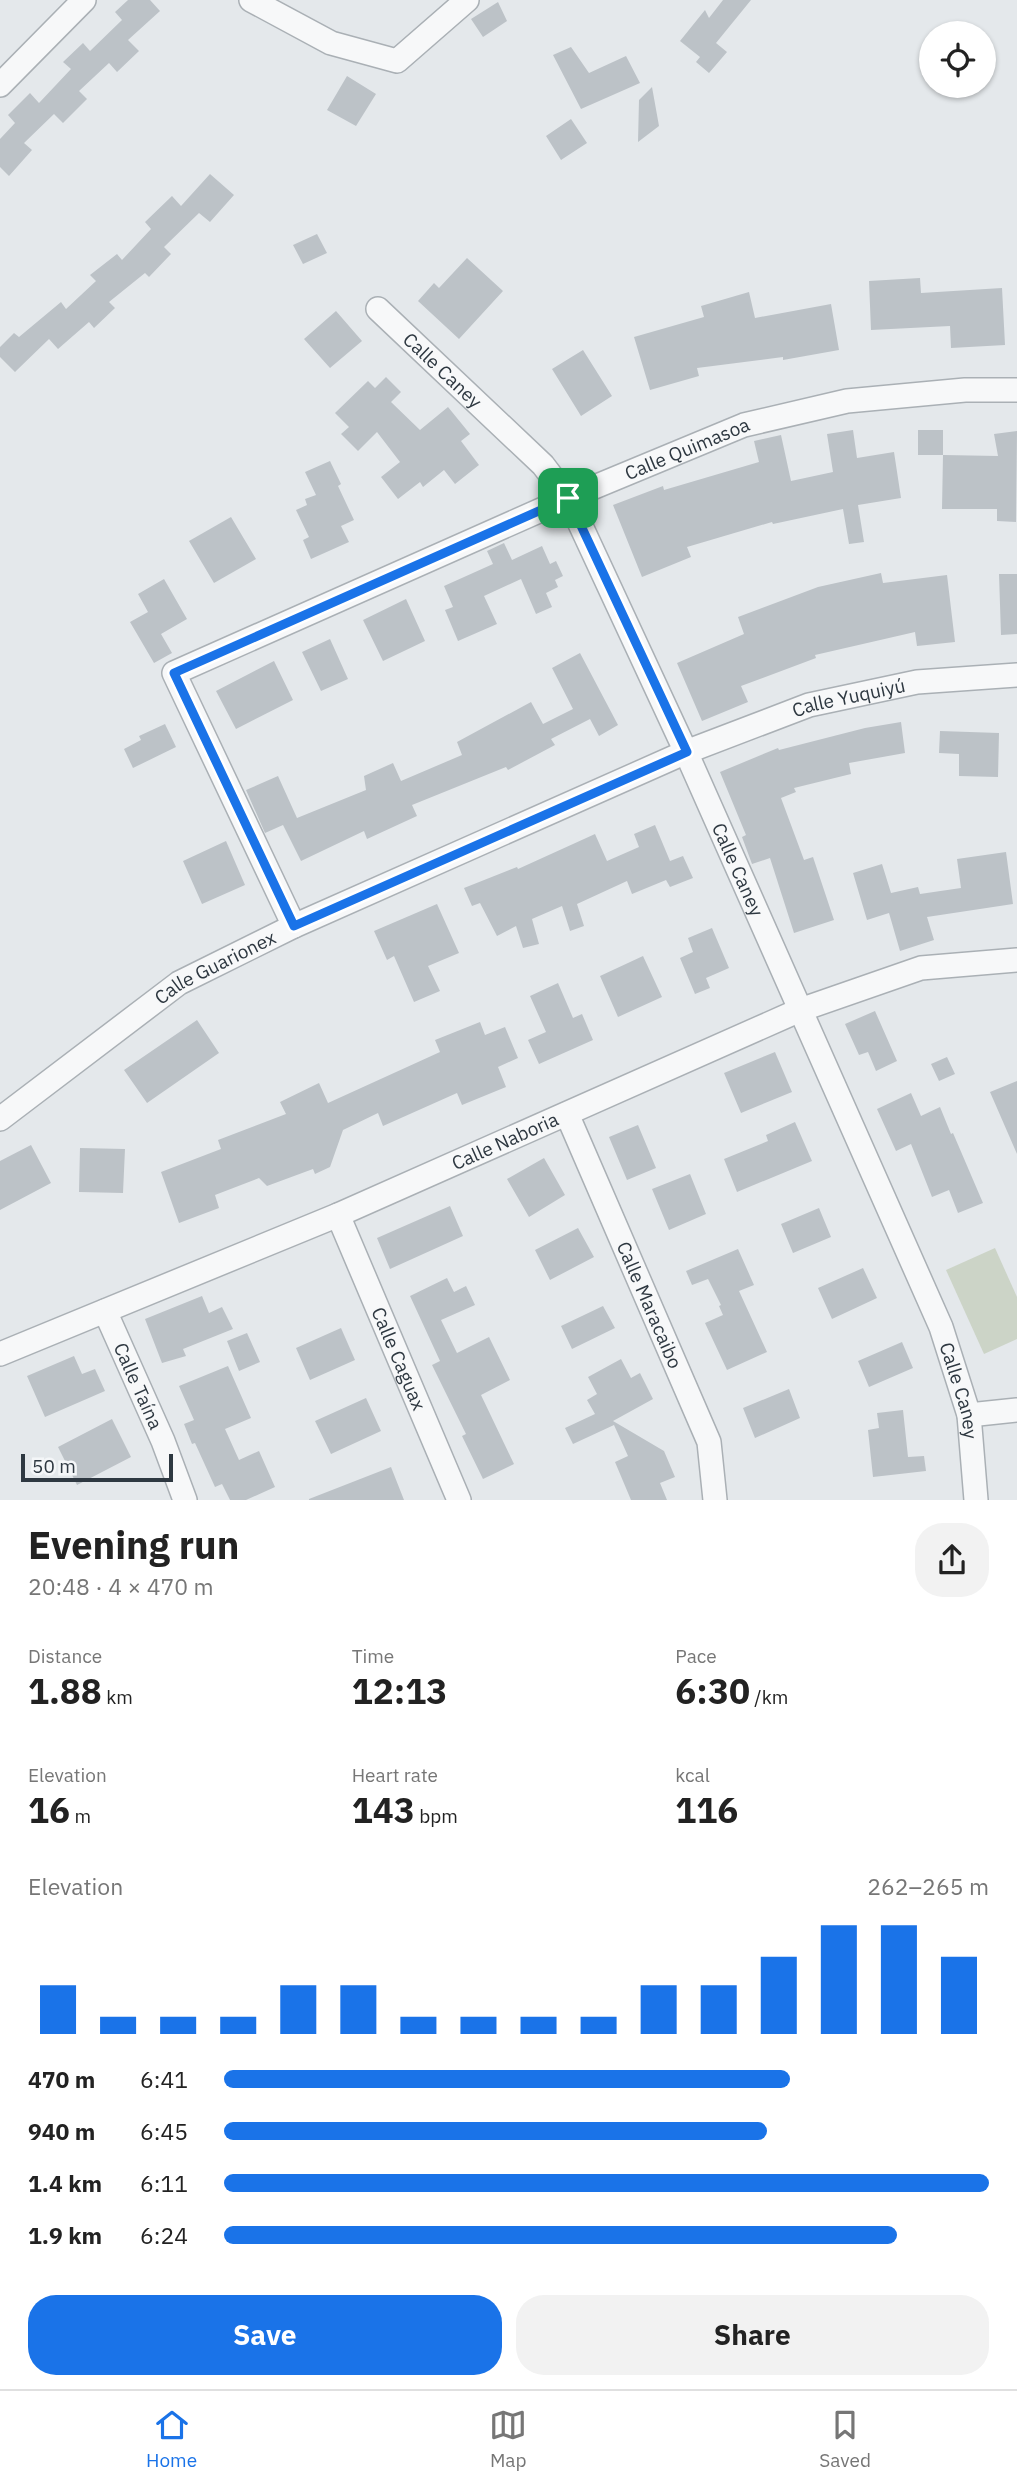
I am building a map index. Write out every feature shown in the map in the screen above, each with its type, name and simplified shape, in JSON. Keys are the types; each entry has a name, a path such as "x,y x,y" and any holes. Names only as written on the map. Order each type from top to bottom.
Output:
{"street":[{"path":"0,85 84,0"},
{"path":"251,0 331,43 397,61 467,0"},
{"name":"Calle Caney","path":"378,309 543,465 568,498 687,752 941,1327 969,1415 976,1500"},
{"name":"Calle Quimasoa","path":"294,926 174,673 568,498 744,425 847,401 965,390 1017,390"},
{"name":"Calle Yuquiyú","path":"687,752 809,705 917,682 1017,675"},
{"name":"Calle Guarionex","path":"0,1119 179,983 294,926 687,752"},
{"name":"Calle Naboria","path":"0,1354 338,1215 800,1010 922,968 1017,960"},
{"name":"Calle Maracaibo","path":"567,1114 709,1442 715,1500"},
{"name":"Calle Caguax","path":"338,1215 459,1500"},
{"name":"Calle Taína","path":"105,1311 163,1441 185,1500"},
{"path":"969,1415 1017,1410"}],"shaded area":[{"path":"995,1248 1017,1297 1017,1339 984,1354 946,1270"}],"building":[{"path":"128,0 150,0 160,11 128,40 139,51 117,72 109,63 79,91 87,99 63,123 54,114 24,143 32,150 9,176 0,167 0,139 15,123 8,115 30,93 39,103 71,69 63,62 83,43 90,51 122,20 115,12"},
{"path":"723,0 751,0 716,43 727,52 709,73 696,62 700,57 680,41 705,10 709,18"},
{"path":"498,2 507,21 483,37 471,19"},
{"path":"571,47 589,73 626,56 640,83 581,109 553,55"},
{"path":"347,76 376,94 356,126 327,110"},
{"path":"652,87 659,126 638,142 639,100"},
{"path":"571,119 587,143 561,160 546,136"},
{"path":"210,174 234,195 210,222 199,213 164,247 171,254 149,277 145,273 109,302 115,308 94,328 89,322 58,349 49,339 15,372 0,357 0,347 14,333 19,337 61,302 66,309 96,281 90,275 117,254 122,260 151,229 145,222 172,196 181,206"},
{"path":"317,234 327,253 303,264 293,245"},
{"path":"467,258 503,291 459,339 418,301 434,283 439,288"},
{"path":"920,278 921,293 1002,288 1005,345 951,348 950,326 871,330 869,281"},
{"path":"749,292 755,318 831,304 839,350 783,360 783,357 697,368 699,376 650,390 634,337 704,317 701,306"},
{"path":"336,311 362,341 330,368 304,339"},
{"path":"583,350 612,396 581,416 552,369"},
{"path":"386,377 401,392 391,402 420,430 448,407 470,434 461,441 479,465 455,484 444,470 423,487 420,482 398,499 381,477 400,462 377,432 358,451 341,434 349,427 335,413 368,381 375,388"},
{"path":"853,430 857,458 894,452 901,498 858,505 864,542 849,544 843,509 773,524 772,522 687,547 691,557 642,577 613,505 663,486 664,490 759,462 754,441 781,435 791,481 833,472 827,434"},
{"path":"918,430 943,430 943,455 918,455"},
{"path":"1017,431 1016,522 997,521 997,509 942,509 943,455 998,456 994,434"},
{"path":"330,461 354,520 341,526 349,542 311,559 303,540 309,537 296,510 307,505 305,499 316,495 305,472"},
{"path":"231,517 256,559 214,583 189,541"},
{"path":"504,543 512,560 542,546 550,564 556,561 563,576 555,580 558,587 546,593 552,607 536,614 521,579 484,596 497,624 458,641 445,610 453,607 444,586 493,564 487,551"},
{"path":"881,573 883,583 947,575 955,642 917,646 915,632 815,655 816,658 741,686 748,702 702,721 677,663 744,634 738,617 818,587"},
{"path":"999,574 1017,574 1017,634 1001,635"},
{"path":"164,579 187,619 161,634 172,653 154,663 130,622 148,612 138,594"},
{"path":"406,599 425,641 383,661 363,620"},
{"path":"330,639 348,679 321,691 302,652"},
{"path":"580,653 618,725 599,736 590,719 551,739 555,745 508,770 506,767 412,805 417,816 367,839 364,831 301,861 283,825 265,833 246,790 278,776 297,818 366,790 364,776 393,763 401,781 462,755 457,742 531,702 543,724 573,709 552,668"},
{"path":"274,661 293,700 236,729 216,691"},
{"path":"901,722 905,753 849,763 851,774 794,788 796,792 781,798 804,860 813,857 834,920 794,933 770,858 752,864 742,837 746,835 720,772 778,748 779,750 865,728"},
{"path":"165,724 176,747 133,768 124,749 141,740 139,736"},
{"path":"940,731 999,733 998,777 959,776 959,754 939,753"},
{"path":"655,825 670,861 683,856 693,878 670,887 666,880 632,894 627,881 577,904 584,926 570,931 562,906 532,919 539,944 523,948 516,926 497,936 480,903 472,906 464,888 517,867 518,869 595,834 607,861 639,847 634,834"},
{"path":"226,841 245,885 202,904 183,861"},
{"path":"1006,852 1013,904 927,917 934,940 900,951 889,913 867,920 853,873 882,864 891,893 918,887 920,894 961,888 957,859"},
{"path":"437,904 459,953 428,966 440,991 414,1002 394,956 387,960 374,931"},
{"path":"712,928 729,968 706,978 710,988 695,994 680,958 693,952 688,938"},
{"path":"643,956 662,997 618,1017 600,976"},
{"path":"558,983 573,1018 582,1014 593,1040 539,1064 528,1040 546,1032 530,996"},
{"path":"875,1011 897,1061 876,1071 868,1052 859,1055 845,1024"},
{"path":"197,1020 219,1053 147,1103 124,1070"},
{"path":"480,1022 485,1035 505,1027 518,1058 498,1067 506,1087 462,1105 457,1093 383,1126 378,1113 343,1130 330,1167 315,1174 313,1169 267,1186 259,1178 215,1195 219,1208 179,1223 161,1172 221,1149 218,1140 286,1114 280,1102 319,1083 328,1103 440,1052 435,1040"},
{"path":"775,1052 792,1092 741,1113 724,1073"},
{"path":"947,1057 955,1074 939,1081 931,1064"},
{"path":"1017,1081 1017,1154 990,1092"},
{"path":"911,1093 921,1116 940,1107 983,1203 958,1213 949,1190 932,1197 911,1144 896,1151 877,1109"},
{"path":"795,1122 812,1161 737,1192 724,1159 768,1141 766,1135"},
{"path":"638,1125 656,1168 627,1180 609,1137"},
{"path":"31,1145 51,1183 0,1210 0,1161"},
{"path":"80,1148 125,1149 123,1193 79,1192"},
{"path":"544,1158 565,1195 529,1217 507,1179"},
{"path":"690,1174 706,1214 669,1230 652,1189"},
{"path":"450,1206 463,1236 390,1269 377,1238"},
{"path":"819,1208 831,1237 793,1253 781,1224"},
{"path":"578,1228 594,1257 550,1280 535,1250"},
{"path":"738,1249 754,1285 739,1291 767,1352 727,1370 705,1323 723,1315 719,1306 721,1305 708,1279 692,1285 686,1271"},
{"path":"863,1268 877,1298 832,1319 818,1288"},
{"path":"447,1278 454,1292 466,1286 475,1305 441,1320 457,1353 489,1337 510,1380 481,1395 514,1464 483,1479 462,1436 466,1434 432,1365 440,1361 410,1296"},
{"path":"202,1296 209,1313 222,1307 233,1329 183,1349 186,1356 162,1363 145,1319"},
{"path":"603,1306 615,1328 572,1349 561,1326"},
{"path":"341,1328 355,1360 310,1380 296,1348"},
{"path":"247,1333 260,1362 239,1371 227,1341"},
{"path":"902,1342 913,1368 869,1387 858,1361"},
{"path":"74,1356 82,1374 95,1369 105,1391 45,1417 27,1376"},
{"path":"621,1359 631,1378 640,1373 653,1399 613,1421 664,1451 675,1477 660,1483 667,1500 631,1500 615,1462 628,1456 614,1425 573,1444 565,1428 595,1414 587,1400 597,1394 588,1377"},
{"path":"228,1366 251,1418 225,1429 239,1460 259,1451 275,1487 246,1500 230,1500 222,1484 215,1487 184,1424 194,1420 179,1386"},
{"path":"789,1389 800,1418 755,1438 743,1408"},
{"path":"366,1398 381,1431 331,1454 315,1421"},
{"path":"903,1410 908,1457 924,1456 926,1471 873,1477 868,1430 879,1428 877,1413"},
{"path":"112,1419 131,1457 77,1485 58,1447"},
{"path":"391,1467 404,1500 309,1500 309,1499"}],"route":[{"path":"568,498 687,752 294,926 174,673 568,498"}]}
